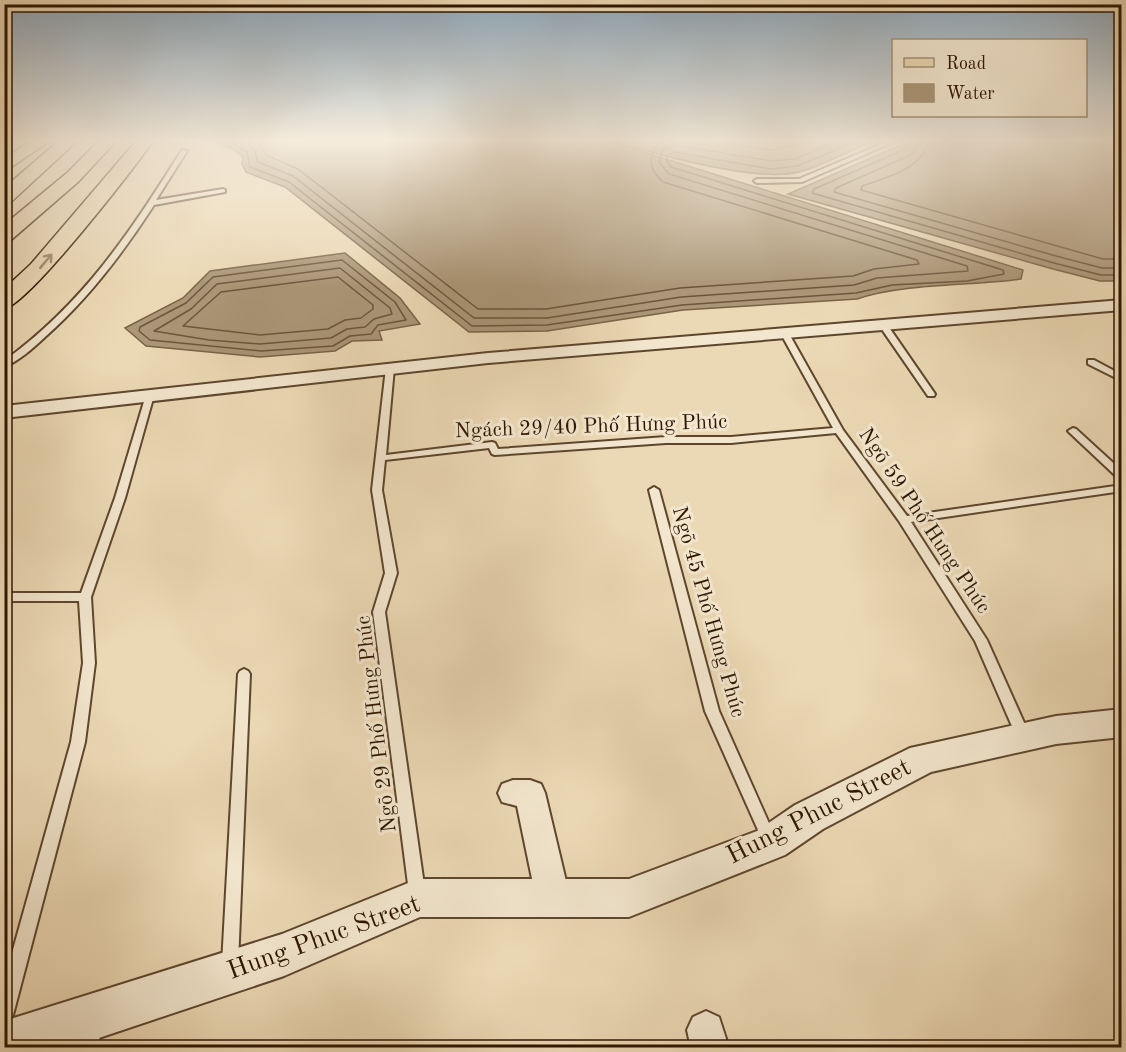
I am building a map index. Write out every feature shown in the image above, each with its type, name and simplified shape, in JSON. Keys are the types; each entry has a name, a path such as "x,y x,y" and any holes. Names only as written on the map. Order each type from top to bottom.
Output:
{"main road":[{"path":"4,236 59,189"},
{"path":"4,302 39,269 105,189"}],"street":[{"path":"4,412 390,368 784,332 1122,305"},
{"name":"Hung Phuc Street","path":"4,1045 91,1032 230,973 284,955 418,898 629,898 771,843 809,817 923,759 1056,730 1122,723"},
{"path":"513,793 530,793 553,898"}],"lane":[{"path":"4,365 29,350 68,311 95,280 160,189"},
{"path":"152,203 223,191"},
{"path":"883,324 931,394"},
{"name":"Ngõ 59 Phố Hưng Phúc","path":"784,332 839,430 904,520 981,640 1023,736"},
{"path":"1090,362 1122,379"},
{"name":"Ngõ 29 Phố Hưng Phúc","path":"390,368 377,490 391,573 379,612 418,898"},
{"path":"4,1015 78,742 89,663 85,597 120,498 150,395"},
{"name":"Ngách 29/40 Phố Hưng Phúc","path":"381,458 492,445 495,452 666,440 730,440 839,430"},
{"path":"1073,431 1122,477"},
{"path":"904,520 1122,488"},
{"name":"Ngõ 45 Phố Hưng Phúc","path":"654,490 712,711 771,843"},
{"path":"4,597 85,597"},
{"path":"230,973 244,674"}],"water":[{"path":"288,189 762,189 1023,270 1021,279 916,287 857,299 683,310 547,331 469,332"},
{"path":"799,189 1121,189 1121,281 1100,281 1053,269 788,194"},
{"path":"345,253 400,298 420,324 379,331 382,340 352,341 335,351 260,357 146,346 125,328 183,298 210,271"}]}
